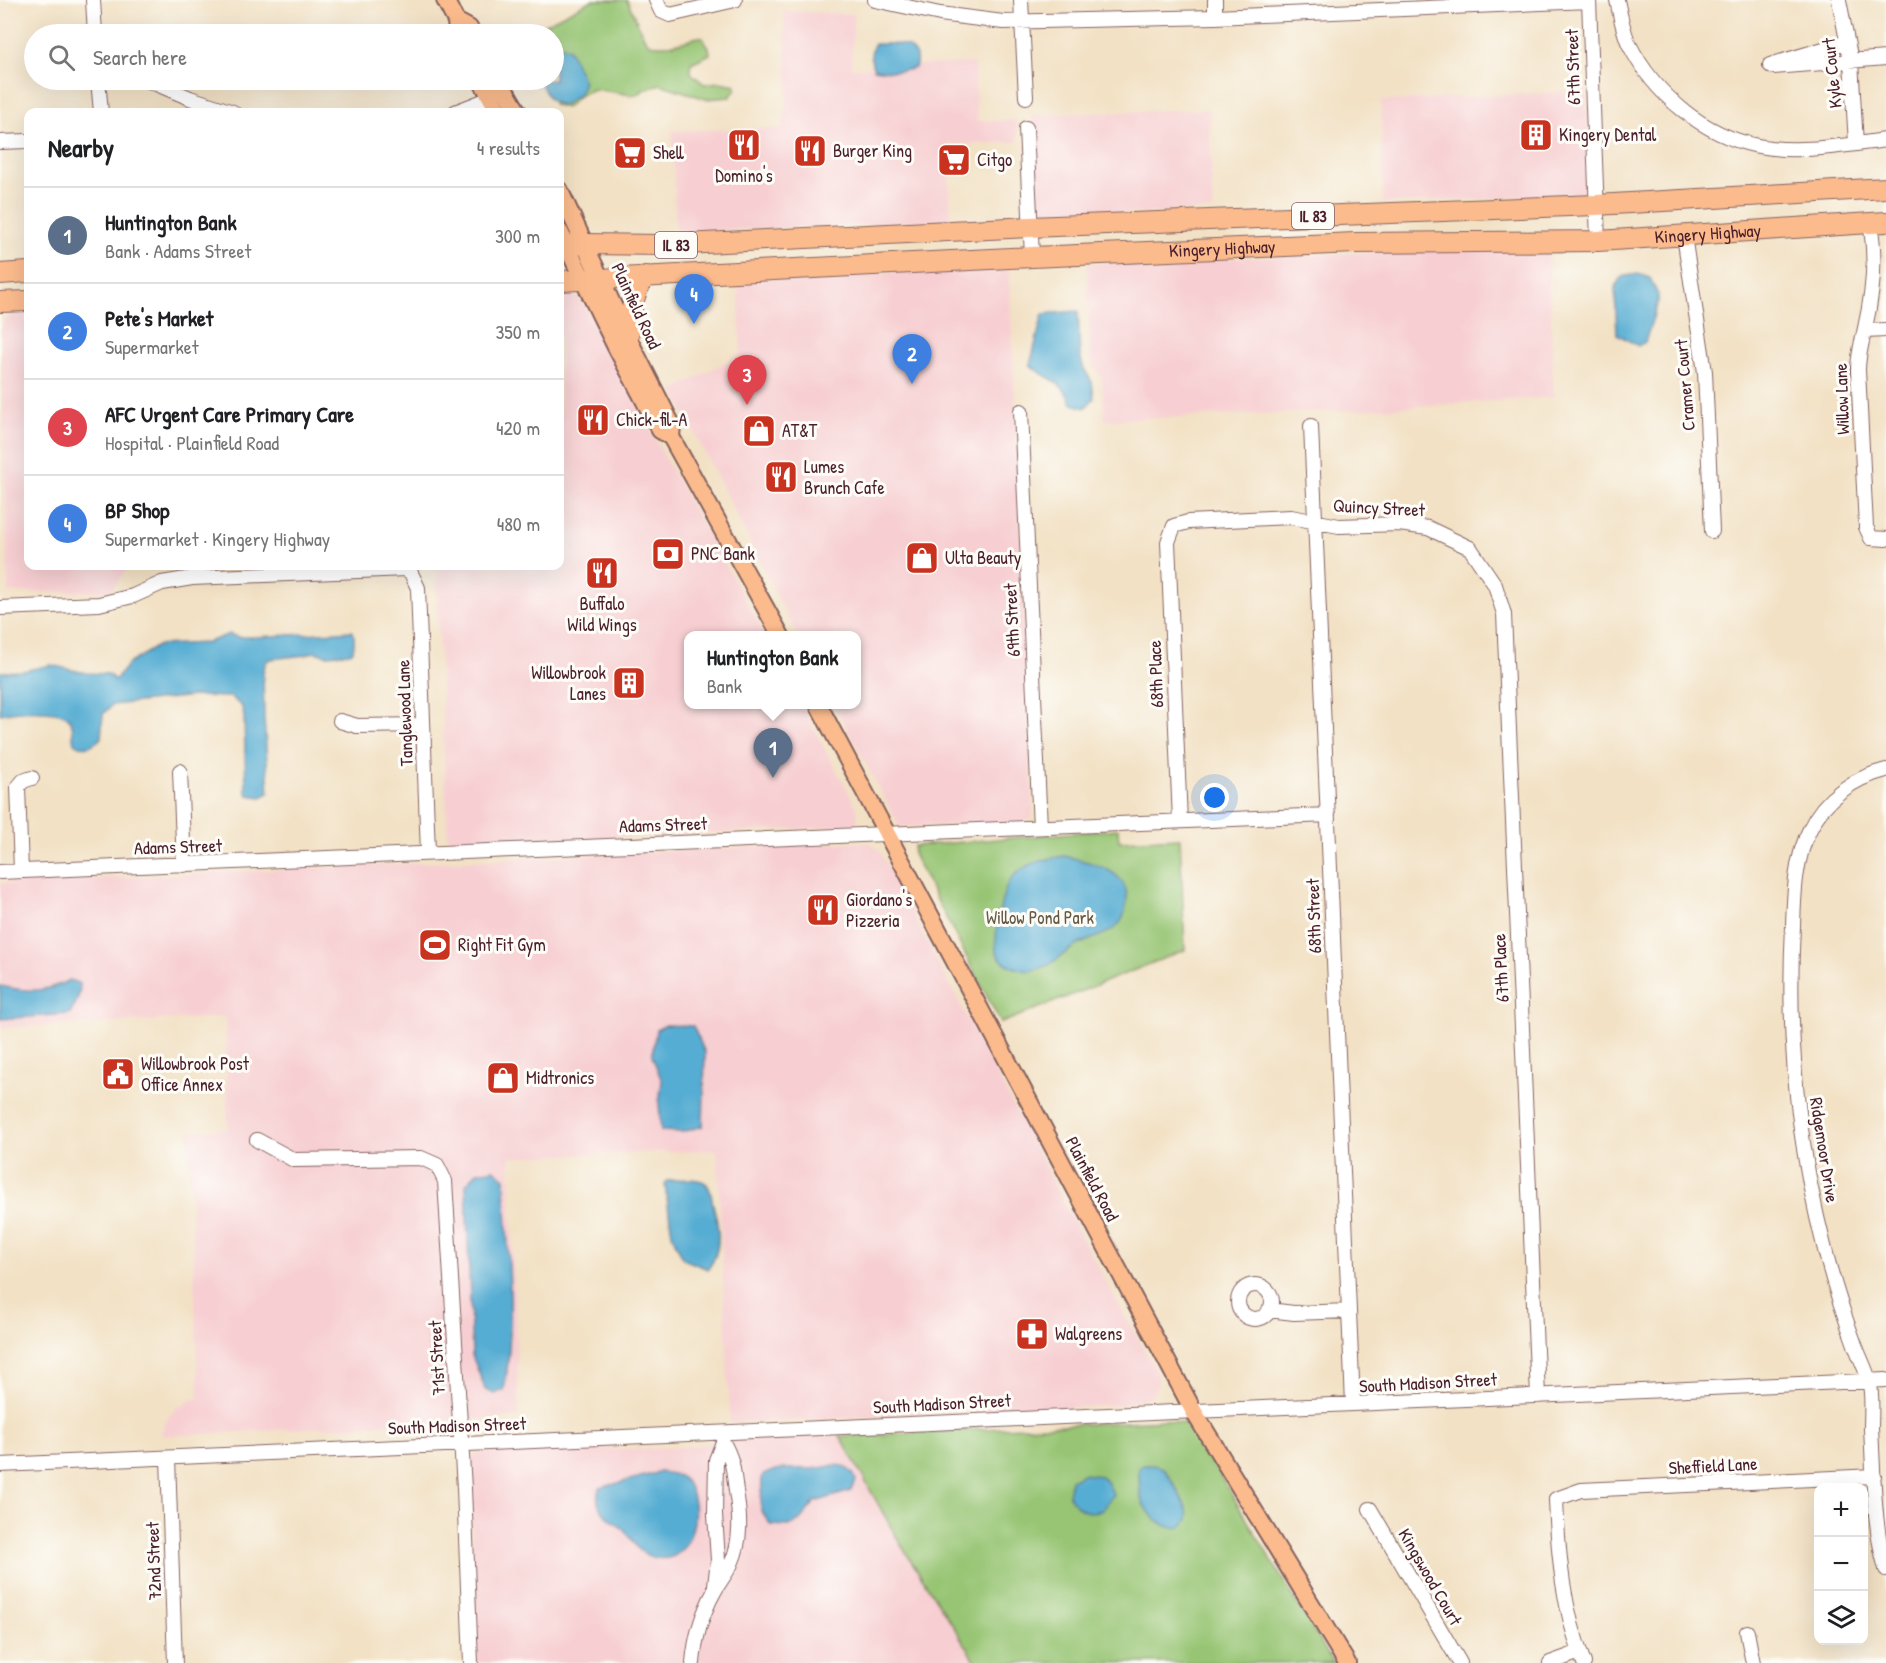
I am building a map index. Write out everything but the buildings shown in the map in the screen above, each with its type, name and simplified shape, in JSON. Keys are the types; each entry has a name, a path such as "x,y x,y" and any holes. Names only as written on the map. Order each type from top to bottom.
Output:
{"highway":[{"name":"Kingery Highway","path":"564,241 585,244 663,245 1596,206 1886,188"},
{"name":"Kingery Highway","path":"564,281 1355,243 1598,241 1878,223"},
{"path":"0,274 24,272"},
{"path":"628,338 633,298 637,287 646,276"},
{"path":"0,302 24,301"}],"main road":[{"path":"445,0 454,24"},
{"path":"487,90 497,108"},
{"path":"506,90 516,108"},
{"name":"Plainfield Road","path":"564,199 585,244 592,280 660,430 672,437"},
{"name":"Plainfield Road","path":"564,245 592,280 628,338 672,425 672,437 778,631"},
{"name":"Plainfield Road","path":"820,709 1194,1412 1347,1663"}],"street":[{"path":"93,0 94,24"},
{"path":"656,0 661,10 670,15 735,0"},
{"path":"875,0 972,19 1022,22 1215,17 1400,5 1589,1"},
{"path":"1021,0 1026,96"},
{"path":"1215,0 1215,17"},
{"path":"1617,0 1629,43 1659,89 1676,105 1710,129 1733,139 1759,146 1813,149 1886,140"},
{"name":"Kyle Court","path":"1839,0 1851,61 1856,144"},
{"name":"67th Street","path":"1589,1 1598,241"},
{"path":"1847,42 1770,65 1773,67 1886,58"},
{"path":"1851,61 1886,54"},
{"path":"99,90 101,108"},
{"path":"170,90 221,108"},
{"path":"465,108 491,98"},
{"path":"1026,128 1032,257"},
{"path":"0,142 24,141"},
{"name":"Willow Lane","path":"1878,223 1874,272 1865,331 1858,354 1858,370 1866,520 1871,538 1886,539"},
{"name":"Cramer Court","path":"1684,236 1705,372 1712,531"},
{"path":"1865,331 1886,330"},
{"name":"69th Street","path":"1021,411 1040,827"},
{"name":"68th Street","path":"1311,426 1353,1404"},
{"name":"Quincy Street","path":"1174,526 1188,522 1291,517 1340,526 1414,525 1439,531 1470,548"},
{"name":"68th Place","path":"1174,526 1168,542 1180,821"},
{"name":"67th Place","path":"1470,548 1495,585 1504,614 1538,1396"},
{"name":"Tanglewood Lane","path":"0,608 99,604 133,596 162,583 192,578 357,570"},
{"name":"Tanglewood Lane","path":"407,570 418,588 428,853"},
{"path":"339,721 357,726 423,725"},
{"name":"Ridgemoor Drive","path":"1886,770 1860,778 1828,801 1810,828 1799,860 1791,956 1794,1073 1807,1168 1834,1284 1869,1381 1876,1516 1886,1569"},
{"path":"180,771 184,865"},
{"path":"21,871 18,787 32,778"},
{"name":"Adams Street","path":"0,872 1328,814"},
{"name":"71st Street","path":"257,1140 294,1160 421,1158 437,1165 445,1181 464,1488 471,1663"},
{"path":"1269,1310 1294,1313 1349,1311"},
{"name":"South Madison Street","path":"0,1465 1886,1380"},
{"path":"693,1663 695,1642 701,1621 715,1590 732,1563 739,1534 740,1519 732,1459 723,1442 716,1460 715,1515 718,1560 715,1590"},
{"name":"72nd Street","path":"168,1458 175,1663"},
{"name":"Sheffield Lane","path":"1582,1658 1562,1582 1556,1499 1581,1490 1874,1476"},
{"name":"Kingswood Court","path":"1370,1509 1460,1663"},
{"path":"1747,1632 1753,1663"},
{"path":"1550,1663 1582,1658"}],"shaded area":[{"path":"784,11 854,14 851,68 974,63 977,121 1017,120 1018,142 947,145 951,221 676,232 672,131 782,128 788,90"},
{"path":"1587,91 1589,173 1588,188 1582,194 1383,203 1381,101"},
{"path":"1209,109 1213,210 1053,217 1044,216 1037,211 1032,115"},
{"path":"1449,249 1548,249 1554,397 1359,410 1104,420 1102,379 1090,360 1087,264"},
{"path":"1009,267 1033,810 1031,818 1025,822 900,827 836,709 861,709 861,631 795,631 673,390 741,354 738,279"},
{"path":"564,292 570,293 579,298 586,308 671,469 763,631 684,631 684,709 803,709 857,808 858,818 853,826 448,845 436,573 433,570 564,570"},
{"path":"24,311 24,570 126,570 110,591 8,593 1,328 5,318 13,312"},
{"path":"870,843 879,850 1094,1260 1156,1371 1158,1384 1152,1396 1123,1405 730,1423 717,1150 510,1157 519,1417 161,1436 164,1424 174,1410 188,1401 199,1398 188,1131 228,1129 225,1017 0,1028 0,883"},
{"path":"840,1436 901,1545 977,1663 477,1663 469,1469 470,1461 476,1453 547,1448 683,1447 759,1438"}],"green space":[{"path":"592,0 627,0 649,44 670,44 702,37 709,47 710,54 691,63 691,73 704,84 719,82 736,85 736,89 730,97 706,99 660,84 632,95 594,89 580,95 566,108 554,105 551,99 552,90 564,90 564,24 545,24"},
{"name":"Willow Pond Park","path":"1118,829 1119,841 1180,838 1185,950 1001,1023 913,854 914,846"},
{"path":"1166,1420 1184,1423 1193,1430 1333,1663 977,1663 901,1545 840,1436"}],"water":[{"path":"875,44 898,44 911,48 915,53 915,68 894,71 874,69 871,56"},
{"path":"564,47 569,49 584,82 579,94 563,105 554,102 544,90 564,90"},
{"path":"1638,274 1650,278 1658,295 1658,302 1645,342 1638,346 1617,334 1615,288 1621,277"},
{"path":"1078,311 1080,356 1084,369 1092,382 1094,398 1085,408 1072,404 1059,384 1030,365 1043,314"},
{"path":"352,631 354,643 353,651 350,653 327,655 313,652 306,655 270,659 266,662 263,671 264,718 269,793 261,797 248,795 246,790 244,716 242,707 231,697 194,696 112,705 103,714 101,738 85,747 74,743 71,722 66,716 48,711 0,714 0,672 23,671 51,665 86,673 108,674 115,680 128,664 159,645 206,643 229,634 238,637 256,637"},
{"path":"1064,856 1097,865 1117,876 1127,894 1126,909 1122,920 1112,930 1076,946 1045,967 1029,970 1010,966 996,951 1000,910 1008,885 1022,869 1046,859"},
{"path":"70,980 80,984 77,1000 69,1014 0,1019 0,986 36,990"},
{"path":"666,1025 693,1026 705,1053 703,1126 682,1132 661,1131 659,1103 662,1081 652,1056 656,1030"},
{"path":"494,1169 505,1178 510,1337 504,1390 494,1394 485,1389 472,1355 466,1184 477,1172"},
{"path":"685,1179 704,1182 710,1192 717,1221 718,1246 708,1269 683,1259 672,1234 665,1184 667,1181"},
{"path":"834,1465 843,1466 853,1473 856,1481 850,1491 815,1502 799,1521 789,1526 771,1525 761,1511 762,1476 779,1469 812,1469"},
{"path":"1142,1465 1159,1466 1169,1476 1188,1515 1183,1525 1177,1528 1163,1524 1145,1507 1140,1489 1139,1468"},
{"path":"660,1472 680,1476 689,1487 694,1501 692,1531 686,1545 677,1554 664,1558 647,1555 639,1549 625,1531 602,1511 598,1502 599,1488"},
{"path":"1083,1474 1101,1476 1108,1483 1113,1494 1103,1510 1091,1512 1082,1510 1068,1495 1071,1480"}],"place":[{"name":"Kingery Dental","path":"1536,135"},
{"name":"Domino's","path":"744,145"},
{"name":"Burger King","path":"810,151"},
{"name":"Shell","path":"630,153"},
{"name":"Citgo","path":"954,160"},
{"name":"BP Shop","path":"694,324"},
{"name":"Pete's Market","path":"912,384"},
{"name":"AFC Urgent Care Primary Care","path":"747,405"},
{"name":"Chick-fil-A","path":"593,420"},
{"name":"AT&T","path":"759,431"},
{"name":"Lumes Brunch Cafe","path":"781,477"},
{"name":"PNC Bank","path":"668,554"},
{"name":"Ulta Beauty","path":"922,558"},
{"name":"Buffalo Wild Wings","path":"602,573"},
{"name":"Willowbrook Lanes","path":"629,683"},
{"name":"Huntington Bank","path":"773,778"},
{"name":"Giordano's Pizzeria","path":"823,910"},
{"name":"Right Fit Gym","path":"435,945"},
{"name":"Willowbrook Post Office Annex","path":"118,1074"},
{"name":"Midtronics","path":"503,1078"},
{"name":"Walgreens","path":"1032,1334"}]}
